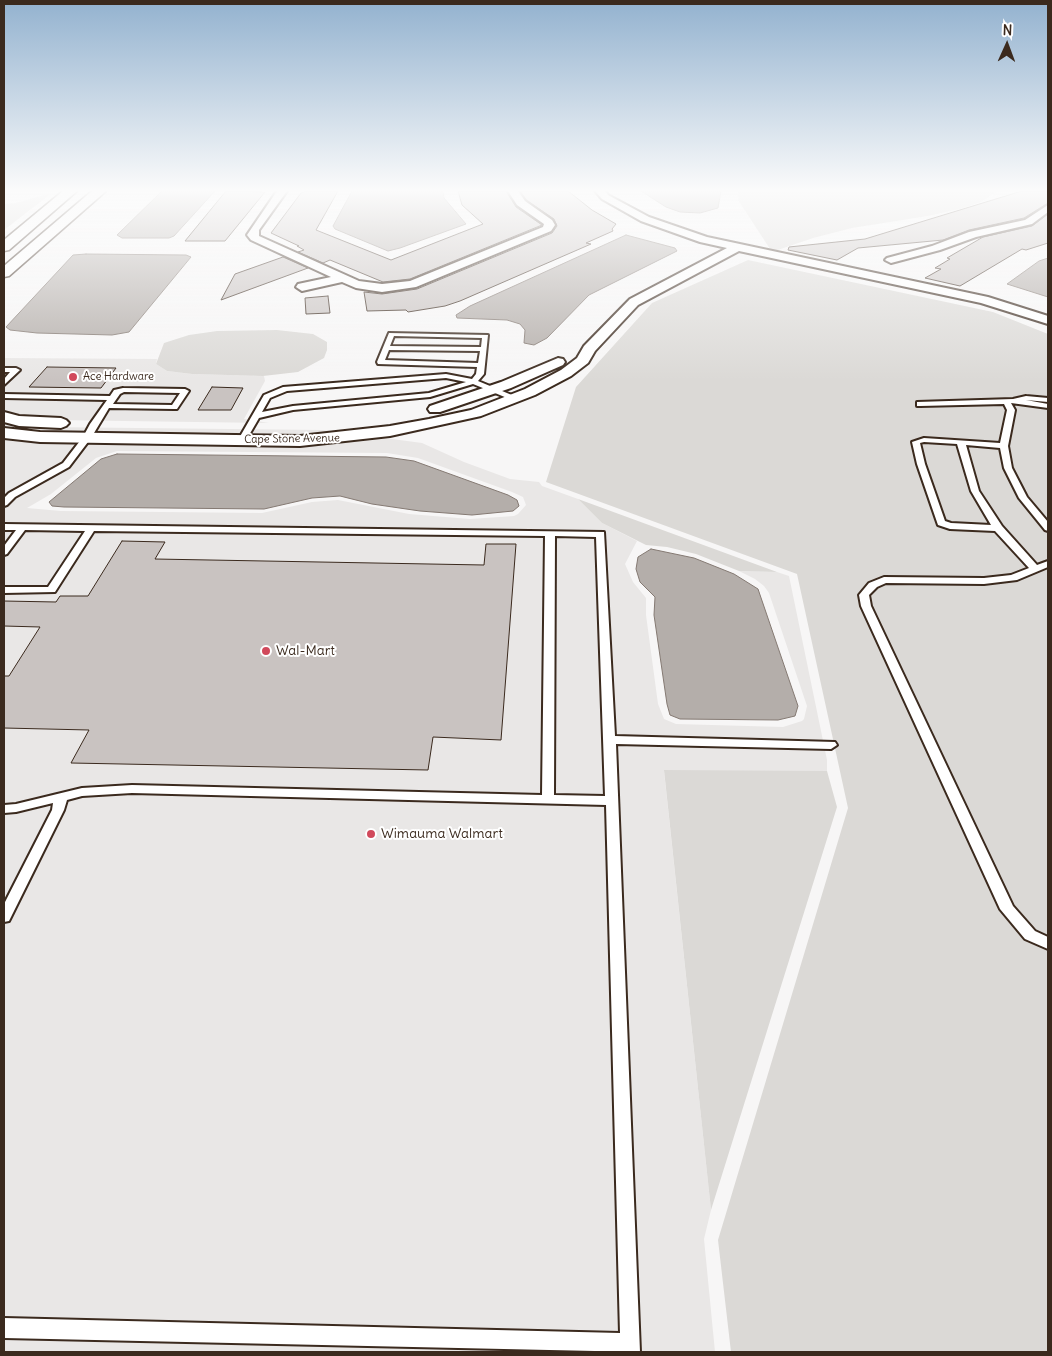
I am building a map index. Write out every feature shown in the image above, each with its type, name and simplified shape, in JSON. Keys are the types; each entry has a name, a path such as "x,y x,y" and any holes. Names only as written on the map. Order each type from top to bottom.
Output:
{"main road":[{"path":"4,273 26,254"}],"street":[{"path":"291,254 368,287 397,287 412,284 485,254"},
{"name":"Cape Stone Avenue","path":"4,417 19,421 48,423 90,431 242,440 300,441 390,431 429,424 476,413 515,398 566,372 583,360 589,349 634,302 724,254"},
{"path":"766,254 976,298 1048,320"},
{"path":"891,260 912,254"},
{"path":"302,287 343,278"},
{"name":"Cape Stone Avenue","path":"4,433 18,436 252,421 324,426 395,418 435,410 492,390 589,349"}],"lane":[{"path":"252,421 293,408 430,395 473,382 480,374 486,336 391,334 381,362 481,365"},
{"path":"386,348 484,349"},
{"path":"4,370 16,370 4,383"},
{"path":"242,440 267,397 286,389 433,376 458,377 515,398"},
{"path":"4,502 12,495 66,465 90,431 107,406 117,392 123,390 185,391 174,407 107,406"},
{"path":"4,396 113,398"},
{"path":"920,404 1010,401 1026,398 1048,400"},
{"path":"1010,401 1048,406"},
{"path":"1010,401 1011,410 1004,446 1008,468 1014,483 1048,528"},
{"path":"998,528 950,526 941,523 921,464 916,442 924,440 1004,446"},
{"path":"961,442 975,491 998,528 1035,569"},
{"path":"4,527 601,534 610,740 630,1348 4,1328"},
{"path":"4,552 23,527"},
{"path":"4,590 51,590 91,528"},
{"path":"548,799 550,533"},
{"path":"1048,564 1013,578 984,581 884,580 873,585 864,595 866,606 1007,909 1030,935 1048,943"},
{"path":"610,740 832,745"},
{"path":"4,809 16,808 82,792 132,789 612,801"},
{"path":"4,917 58,810 60,796"}],"shaded area":[{"path":"584,254 670,254 589,295 547,338 534,345 524,343 525,330 520,324 507,320 457,318 456,315 470,306"},
{"path":"73,255 186,255 191,257 129,332 112,335 37,333 10,330 6,327"},
{"path":"1048,258 1048,297 1007,284 1039,261"},
{"path":"748,260 993,312 1048,334 1048,1352 731,1352 718,1240 848,808 797,574 546,482 576,387 652,303"},
{"path":"277,330 313,334 327,342 324,358 298,372 263,376 192,374 167,371 156,364 164,343 189,335 217,331"},
{"path":"4,358 157,359 156,364 167,371 192,374 264,376 265,381 244,419 269,423 51,420 4,413"},
{"path":"4,421 45,427 323,430 349,433 300,437 23,432 4,429"},
{"path":"377,437 422,443 464,462 510,479 539,482 542,486 578,499 602,523 637,541 625,564 633,582 646,598 646,615 658,704 664,719 676,724 783,727 804,719 807,706 769,593 755,579 739,571 777,572 789,576 827,760 827,771 664,771 711,1210 704,1239 715,1352 4,1352 4,438 36,441 298,445","holes":["117,451 387,453 418,458 512,492 523,497 526,505 514,516 470,519 409,514 338,500 312,502 262,513 61,511 27,508 51,494 96,458"]},
{"path":"117,454 386,457 414,461 508,495 517,500 519,506 513,511 472,515 420,511 372,504 340,496 312,498 264,509 52,506 49,502 101,459"},
{"path":"578,499 777,572 739,571 696,554 667,547 646,545 602,523"},
{"path":"651,549 694,558 734,574 758,589 798,706 795,716 778,720 680,719 670,715 654,615 655,597 640,582 636,569 638,557"},
{"path":"664,770 827,771 837,807 711,1210"}],"building":[{"path":"303,254 377,254 391,260 406,254 470,254 410,279 383,282 330,260 323,263"},
{"path":"501,254 567,254 445,306 408,312 406,310 367,311 364,292 382,294 417,289"},
{"path":"809,254 847,254 837,260"},
{"path":"953,254 1013,254 960,286 925,278 941,269 935,268 950,259 947,258"},
{"path":"283,257 308,268 221,300 235,274"},
{"path":"328,296 330,313 306,314 305,298"},
{"name":"Ace Hardware","path":"47,367 116,368 101,388 29,387"},
{"path":"212,387 243,388 231,410 198,410"},
{"name":"Wal-Mart","path":"122,541 165,542 155,559 484,565 486,544 516,544 501,740 433,737 428,770 71,763 89,730 4,728 4,676 9,676 40,627 4,626 4,601 56,602 60,596 88,596"}],"place":[{"name":"Ace Hardware","path":"73,377"},
{"name":"Wal-Mart","path":"266,651"},
{"name":"Wimauma Walmart","path":"371,834"}]}
